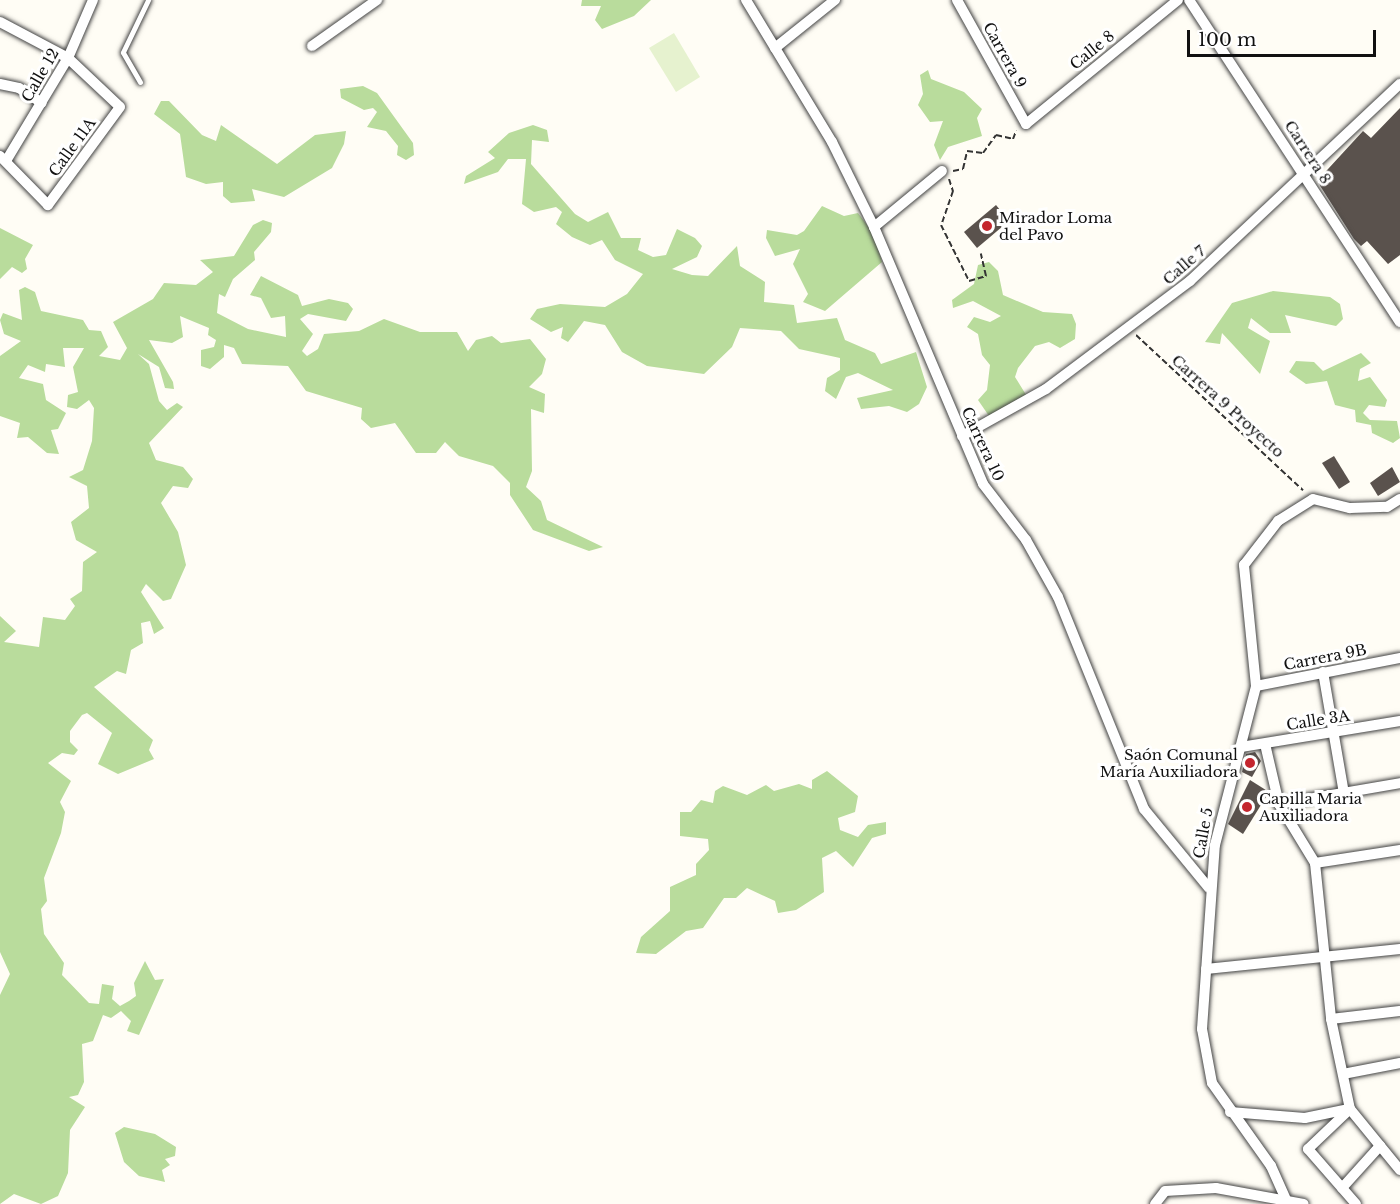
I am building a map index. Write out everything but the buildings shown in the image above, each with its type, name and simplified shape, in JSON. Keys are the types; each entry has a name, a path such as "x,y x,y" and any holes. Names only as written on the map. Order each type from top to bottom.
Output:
{"street":[{"name":"Calle 12","path":"3,159 42,103 68,58 93,0"},
{"path":"312,46 377,0"},
{"name":"Carrera 10","path":"746,0 776,48 874,227 983,484 1026,540 1058,597 1144,809 1209,888"},
{"path":"776,48 835,0"},
{"name":"Carrera 9","path":"957,0 1026,124"},
{"name":"Calle 8","path":"1026,124 1178,0"},
{"name":"Carrera 8","path":"1189,0 1400,322"},
{"path":"0,22 68,58"},
{"name":"Calle 11A","path":"3,159 48,205 120,107 68,58"},
{"path":"0,84 19,88 42,103"},
{"name":"Calle 7","path":"962,436 1046,389 1130,329 1305,176 1400,84"},
{"path":"874,227 942,171"},
{"path":"1313,499 1350,508 1387,507 1400,499"},
{"name":"Calle 5","path":"1288,1203 1271,1166 1230,1112 1212,1083 1204,1040 1206,969 1209,888 1228,784 1241,747 1256,686 1244,565 1278,521 1313,499"},
{"name":"Carrera 9B","path":"1256,686 1400,658"},
{"path":"1323,672 1344,793"},
{"name":"Calle 3A","path":"1241,747 1400,721"},
{"path":"1265,744 1279,804 1315,863 1331,1019 1350,1109 1400,1170"},
{"path":"1279,804 1400,783"},
{"path":"1315,863 1400,850"},
{"path":"1206,969 1400,949"},
{"path":"1331,1019 1400,1011"},
{"path":"1343,1074 1400,1064"},
{"path":"1230,1112 1305,1118 1350,1109"},
{"path":"1350,1109 1308,1149 1356,1204"},
{"path":"1342,1188 1380,1146"},
{"path":"1155,1204 1165,1191 1185,1188 1216,1188 1288,1203 1304,1204"}],"lane":[{"path":"140,82 123,52 148,0"}],"path":[{"path":"981,254 986,276 969,281 941,225 952,191 942,171 963,169 967,151 983,153 996,135 1013,138 1026,124"},
{"name":"Carrera 9 Proyecto","path":"1130,329 1313,499"}],"green space":[{"path":"582,0 651,0 634,16 602,29 595,20 601,6 581,6"},
{"path":"674,33 700,77 676,92 649,48"},
{"path":"928,70 931,79 964,92 982,109 977,118 982,136 948,147 940,160 934,145 943,121 930,122 918,105 923,94 920,75"},
{"path":"363,86 377,93 413,143 414,155 406,160 397,155 398,146 386,131 367,127 377,112 373,108 364,110 341,98 340,89"},
{"path":"161,101 169,101 202,135 216,141 221,125 277,164 315,135 346,131 344,144 332,168 284,197 252,189 255,201 231,203 223,196 223,182 206,184 186,177 180,134 154,114"},
{"path":"533,125 547,130 549,142 532,140 531,164 575,214 588,222 608,212 621,238 641,238 638,250 653,257 666,255 677,229 695,238 702,246 697,257 672,269 692,275 708,276 737,246 740,266 765,282 764,302 794,305 797,323 837,318 845,340 875,353 881,364 916,352 927,387 919,404 907,412 889,406 861,409 857,398 893,390 858,373 846,377 836,399 825,391 827,378 840,370 840,358 799,349 781,331 740,328 732,347 704,374 647,366 622,352 605,325 584,321 568,342 561,338 563,327 551,332 530,319 537,309 560,304 605,307 627,294 643,274 615,260 602,240 590,245 572,237 556,224 562,212 556,207 534,212 522,204 526,159 508,159 498,172 464,184 466,176 495,158 488,152 509,133"},
{"path":"822,206 844,216 858,213 874,234 882,262 825,311 803,302 808,294 793,264 800,249 775,256 766,238 767,230 797,235 804,231"},
{"path":"263,220 272,223 271,232 254,252 255,260 233,279 225,297 219,294 217,313 248,329 286,337 285,316 271,318 261,298 250,295 261,276 298,295 302,306 329,299 348,303 353,309 346,321 308,314 300,319 313,334 302,351 307,356 318,349 324,334 359,331 384,319 420,332 457,332 468,351 476,340 492,336 501,343 530,339 546,359 542,374 529,387 545,394 544,413 531,409 532,471 526,487 541,501 547,520 603,547 589,551 533,530 510,495 510,483 493,466 459,456 445,442 436,453 416,453 395,423 371,428 361,419 362,408 306,391 288,366 242,364 234,348 224,345 224,357 210,369 201,366 201,350 214,347 216,340 208,335 209,328 180,316 183,337 172,343 149,340 173,382 174,389 165,388 159,367 138,354 149,364 159,401 167,410 177,403 183,407 149,443 156,460 183,467 193,479 188,488 173,486 161,503 178,532 186,565 171,599 163,601 146,584 141,592 164,628 154,634 150,621 141,623 143,643 131,650 126,674 117,671 94,687 153,740 149,750 154,759 118,774 98,764 112,733 87,713 82,715 70,731 70,742 78,750 74,755 62,753 48,763 71,781 60,802 65,812 61,833 44,878 47,901 41,909 44,934 64,963 62,975 89,1003 99,1004 102,984 114,986 112,999 120,1006 136,996 134,983 145,961 155,980 164,979 139,1035 127,1031 131,1021 121,1011 111,1018 103,1015 93,1041 82,1044 84,1082 78,1095 69,1097 85,1107 70,1130 68,1173 58,1196 41,1204 14,1194 0,1204 0,995 10,974 0,952 0,616 16,631 4,642 39,647 43,617 65,620 75,606 70,599 82,591 83,562 97,552 76,540 71,522 89,508 87,486 69,477 83,470 92,441 94,408 89,400 77,409 67,407 68,395 78,392 73,367 84,348 63,348 65,367 46,364 45,372 28,365 19,378 43,384 46,400 66,413 58,429 51,430 59,454 47,453 28,437 17,438 20,423 0,416 0,356 21,341 4,334 0,320 3,313 22,320 19,290 25,287 35,292 41,311 83,320 89,330 101,331 108,347 99,356 120,360 127,348 113,322 153,299 164,283 196,285 213,272 200,260 234,256 253,225"},
{"path":"0,228 33,245 25,259 27,269 22,273 12,267 0,279"},
{"path":"989,262 998,271 1003,295 1043,312 1072,314 1076,324 1075,339 1060,348 1049,342 1035,346 1018,368 1015,377 1028,398 989,416 978,400 987,390 990,365 982,355 978,334 967,327 974,317 990,322 1001,316 973,301 953,308 952,300 974,284 978,265"},
{"path":"1273,291 1330,297 1340,304 1343,319 1336,326 1285,315 1291,333 1270,333 1251,318 1248,328 1270,341 1260,374 1222,333 1220,344 1205,342 1232,303"},
{"path":"1361,353 1371,363 1360,369 1358,381 1370,377 1387,400 1385,407 1369,405 1363,413 1370,420 1397,421 1400,438 1393,443 1372,433 1371,425 1356,422 1355,410 1335,405 1327,381 1306,384 1289,372 1296,361 1314,362 1323,371"},
{"path":"827,771 858,796 855,812 838,818 840,830 858,837 868,825 886,822 886,834 872,838 853,867 836,851 822,858 824,892 796,910 778,913 775,901 747,888 736,898 724,898 703,928 686,931 656,954 636,953 641,937 670,911 670,887 696,875 696,864 709,850 708,839 680,836 680,812 691,812 701,800 713,803 715,791 723,786 747,795 766,785 774,791 799,784 812,789 812,780"},
{"path":"124,1127 155,1134 176,1147 175,1156 165,1159 170,1165 162,1170 165,1182 139,1176 124,1162 115,1133"}],"place":[{"name":"Mirador Loma del Pavo","path":"987,226"},
{"name":"Saón Comunal María Auxiliadora","path":"1250,763"},
{"name":"Capilla Maria Auxiliadora","path":"1247,807"}]}
